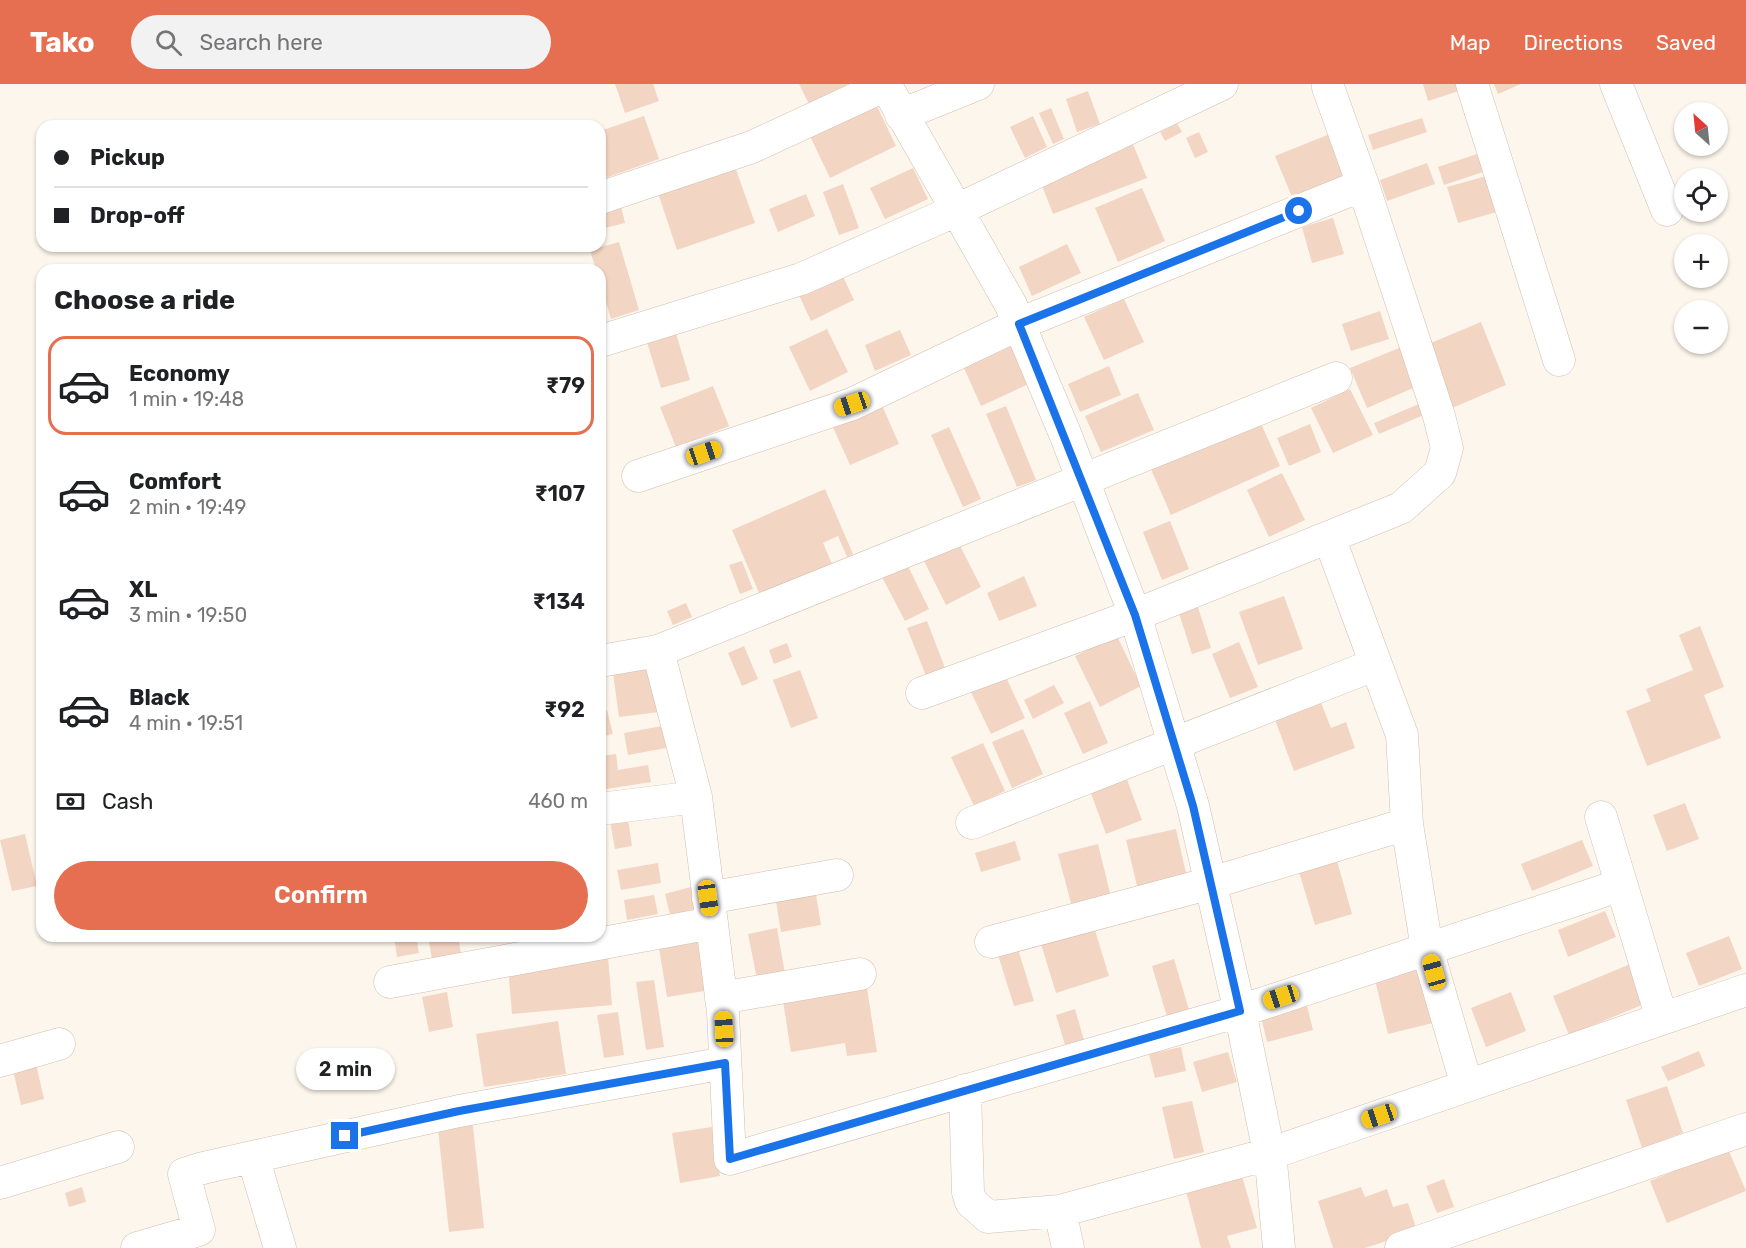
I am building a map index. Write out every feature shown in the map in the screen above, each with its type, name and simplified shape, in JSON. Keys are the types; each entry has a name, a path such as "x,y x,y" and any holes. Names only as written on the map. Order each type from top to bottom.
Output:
{"street":[{"path":"901,115 978,84"},
{"path":"606,339 801,279 957,210 1222,84"},
{"path":"1472,84 1558,360"},
{"path":"1616,84 1667,210"},
{"path":"606,196 752,147 885,85 1019,324 1135,615 1193,806 1211,883 1269,1154 1279,1248"},
{"path":"922,693 1135,615 1401,508 1440,473 1447,448 1439,416 1364,185 1328,87"},
{"path":"638,476 852,404 1019,324 1364,185"},
{"path":"606,660 658,651 1336,378"},
{"path":"1329,537 1374,665 1402,735 1407,824 1427,949 1467,1086"},
{"path":"658,651 696,796 721,998 730,1159 1240,1011 1622,885"},
{"path":"972,823 1374,665"},
{"path":"606,808 696,796"},
{"path":"1601,817 1662,1018"},
{"path":"992,942 1211,883 1407,824"},
{"path":"606,934 710,911 837,875"},
{"path":"390,982 570,942"},
{"path":"721,998 860,974"},
{"path":"965,1090 968,1192 972,1202 988,1217 1059,1211 1269,1154 1746,990"},
{"path":"0,1061 59,1044"},
{"path":"137,1248 199,1230 184,1174 253,1156 459,1111 725,1063"},
{"path":"1401,1248 1746,1129"},
{"path":"0,1183 118,1147"},
{"path":"253,1156 280,1248"},
{"path":"1059,1211 1068,1248"}],"building":[{"path":"615,84 653,84 659,101 625,113"},
{"path":"799,84 848,84 809,104"},
{"path":"1423,84 1463,84 1465,89 1428,101"},
{"path":"1494,84 1521,84 1498,94"},
{"path":"1088,91 1100,124 1077,132 1066,99"},
{"path":"875,102 896,146 830,178 809,134"},
{"path":"1051,108 1064,139 1053,144 1039,113"},
{"path":"644,116 659,159 606,178 606,129"},
{"path":"1033,116 1047,147 1025,158 1010,127"},
{"path":"1422,118 1427,132 1373,150 1368,135"},
{"path":"1177,123 1182,132 1165,141 1160,132"},
{"path":"1199,132 1208,152 1195,158 1186,138"},
{"path":"1330,134 1346,175 1292,197 1275,156"},
{"path":"1132,142 1147,178 1053,214 1039,178"},
{"path":"1483,152 1489,170 1444,185 1438,167"},
{"path":"1427,163 1435,184 1387,201 1380,180"},
{"path":"734,164 755,223 677,250 657,190"},
{"path":"913,168 928,199 885,219 870,188"},
{"path":"1490,175 1500,211 1458,223 1447,187"},
{"path":"843,184 859,228 839,235 823,192"},
{"path":"1142,188 1165,241 1118,262 1095,208"},
{"path":"806,194 815,216 778,232 769,209"},
{"path":"621,206 625,223 606,228 606,210"},
{"path":"1333,218 1344,254 1312,263 1302,227"},
{"path":"619,242 639,310 611,319 606,302 606,264 594,264 591,252 606,252 606,246"},
{"path":"1067,244 1081,273 1032,296 1019,267"},
{"path":"840,270 854,300 811,321 797,291"},
{"path":"1124,299 1144,342 1104,360 1084,317"},
{"path":"1380,311 1389,339 1351,351 1342,324"},
{"path":"1481,322 1506,385 1452,408 1426,345"},
{"path":"827,329 848,372 810,391 789,347"},
{"path":"675,330 690,380 661,388 646,339"},
{"path":"900,330 911,355 875,371 865,345"},
{"path":"1016,344 1033,382 981,406 964,368"},
{"path":"1404,346 1420,385 1367,408 1350,368"},
{"path":"1109,366 1121,395 1080,412 1068,384"},
{"path":"713,386 729,426 676,447 660,407"},
{"path":"1350,389 1373,435 1333,453 1311,408"},
{"path":"1138,393 1154,430 1101,452 1085,416"},
{"path":"1426,401 1431,412 1379,434 1374,423"},
{"path":"881,403 899,444 850,465 832,425"},
{"path":"1006,406 1036,480 1017,487 986,414"},
{"path":"1259,419 1280,466 1171,515 1150,467"},
{"path":"1310,424 1321,452 1289,466 1277,438"},
{"path":"949,427 981,499 963,507 931,435"},
{"path":"1282,473 1305,520 1269,537 1247,490"},
{"path":"825,489 853,554 847,557 838,536 823,543 832,564 760,595 732,530"},
{"path":"1170,521 1189,569 1162,580 1143,532"},
{"path":"957,540 981,587 946,605 922,557"},
{"path":"742,561 753,589 740,594 729,565"},
{"path":"907,564 929,609 905,621 882,577"},
{"path":"1024,576 1037,606 999,621 987,593"},
{"path":"1284,596 1303,649 1258,665 1239,612"},
{"path":"1195,598 1211,648 1192,654 1176,604"},
{"path":"686,603 692,617 673,625 667,611"},
{"path":"927,621 945,668 926,676 907,628"},
{"path":"1700,626 1724,687 1704,695 1721,738 1647,766 1626,711 1651,701 1646,689 1693,670 1679,635"},
{"path":"1117,636 1141,686 1100,707 1075,656"},
{"path":"1239,642 1258,687 1230,698 1212,654"},
{"path":"787,643 792,657 774,664 769,650"},
{"path":"744,646 758,679 742,686 728,653"},
{"path":"653,667 659,712 619,717 613,673"},
{"path":"800,670 818,718 791,728 773,680"},
{"path":"1004,673 1025,718 991,734 970,690"},
{"path":"1054,685 1064,703 1033,719 1024,700"},
{"path":"1320,700 1331,728 1346,722 1355,748 1294,771 1274,717"},
{"path":"1090,701 1108,743 1083,754 1064,713"},
{"path":"606,710 613,734 606,736"},
{"path":"662,726 666,748 628,755 624,733"},
{"path":"1023,729 1043,774 1012,788 992,742"},
{"path":"983,743 1005,791 974,806 951,757"},
{"path":"616,754 618,770 648,765 651,782 606,789 606,755"},
{"path":"1125,774 1142,820 1106,834 1089,788"},
{"path":"1685,803 1699,839 1667,851 1653,815"},
{"path":"627,813 632,846 615,849 609,816"},
{"path":"1176,829 1188,882 1139,894 1126,840"},
{"path":"25,834 36,886 12,891 0,840"},
{"path":"1582,840 1593,866 1532,891 1521,864"},
{"path":"1015,841 1021,860 981,872 975,853"},
{"path":"1098,844 1111,897 1072,907 1058,854"},
{"path":"1337,861 1352,914 1315,925 1299,872"},
{"path":"658,863 661,883 621,890 617,870"},
{"path":"698,885 703,907 670,915 665,894"},
{"path":"815,889 821,925 781,932 775,895"},
{"path":"654,895 658,914 627,920 624,900"},
{"path":"1605,911 1616,937 1568,957 1558,930"},
{"path":"1094,927 1109,976 1056,993 1041,944"},
{"path":"777,928 785,974 757,979 748,934"},
{"path":"1729,936 1742,969 1699,986 1686,953"},
{"path":"703,940 711,990 667,997 659,948"},
{"path":"395,942 417,942 419,953 397,957"},
{"path":"429,942 459,942 461,954 432,959"},
{"path":"1018,949 1034,1001 1014,1006 998,955"},
{"path":"608,957 612,1005 512,1014 508,967"},
{"path":"1174,959 1189,1010 1167,1017 1152,966"},
{"path":"1633,963 1649,1002 1569,1035 1553,996"},
{"path":"1420,969 1433,1023 1388,1034 1375,980"},
{"path":"654,980 664,1047 646,1050 636,982"},
{"path":"866,982 877,1052 847,1056 845,1043 791,1052 782,995"},
{"path":"447,992 453,1027 429,1032 422,997"},
{"path":"1511,992 1526,1031 1486,1047 1471,1008"},
{"path":"1307,1006 1313,1030 1267,1042 1261,1017"},
{"path":"1075,1009 1084,1040 1065,1045 1056,1015"},
{"path":"618,1012 624,1055 604,1058 597,1015"},
{"path":"558,1021 566,1074 484,1087 476,1034"},
{"path":"1181,1047 1186,1071 1155,1078 1149,1054"},
{"path":"1699,1051 1705,1066 1668,1081 1661,1067"},
{"path":"1228,1052 1237,1082 1202,1092 1193,1062"},
{"path":"36,1064 44,1099 21,1105 13,1070"},
{"path":"1667,1086 1683,1133 1642,1148 1626,1100"},
{"path":"1192,1101 1204,1152 1174,1159 1162,1107"},
{"path":"472,1117 484,1228 449,1232 437,1120"},
{"path":"712,1127 720,1176 680,1183 672,1133"},
{"path":"1728,1149 1746,1191 1667,1223 1650,1181"},
{"path":"1242,1176 1257,1228 1227,1236 1231,1248 1201,1248 1186,1191"},
{"path":"1444,1179 1454,1207 1437,1213 1426,1186"},
{"path":"82,1187 86,1202 69,1207 65,1193"},
{"path":"1361,1187 1365,1197 1387,1189 1393,1207 1408,1203 1417,1231 1365,1248 1333,1248 1318,1201"}],"route":[{"path":"345,1136 459,1111 725,1063 730,1159 1240,1011 1193,806 1135,615 1066,436 1019,324 1299,211"}]}
